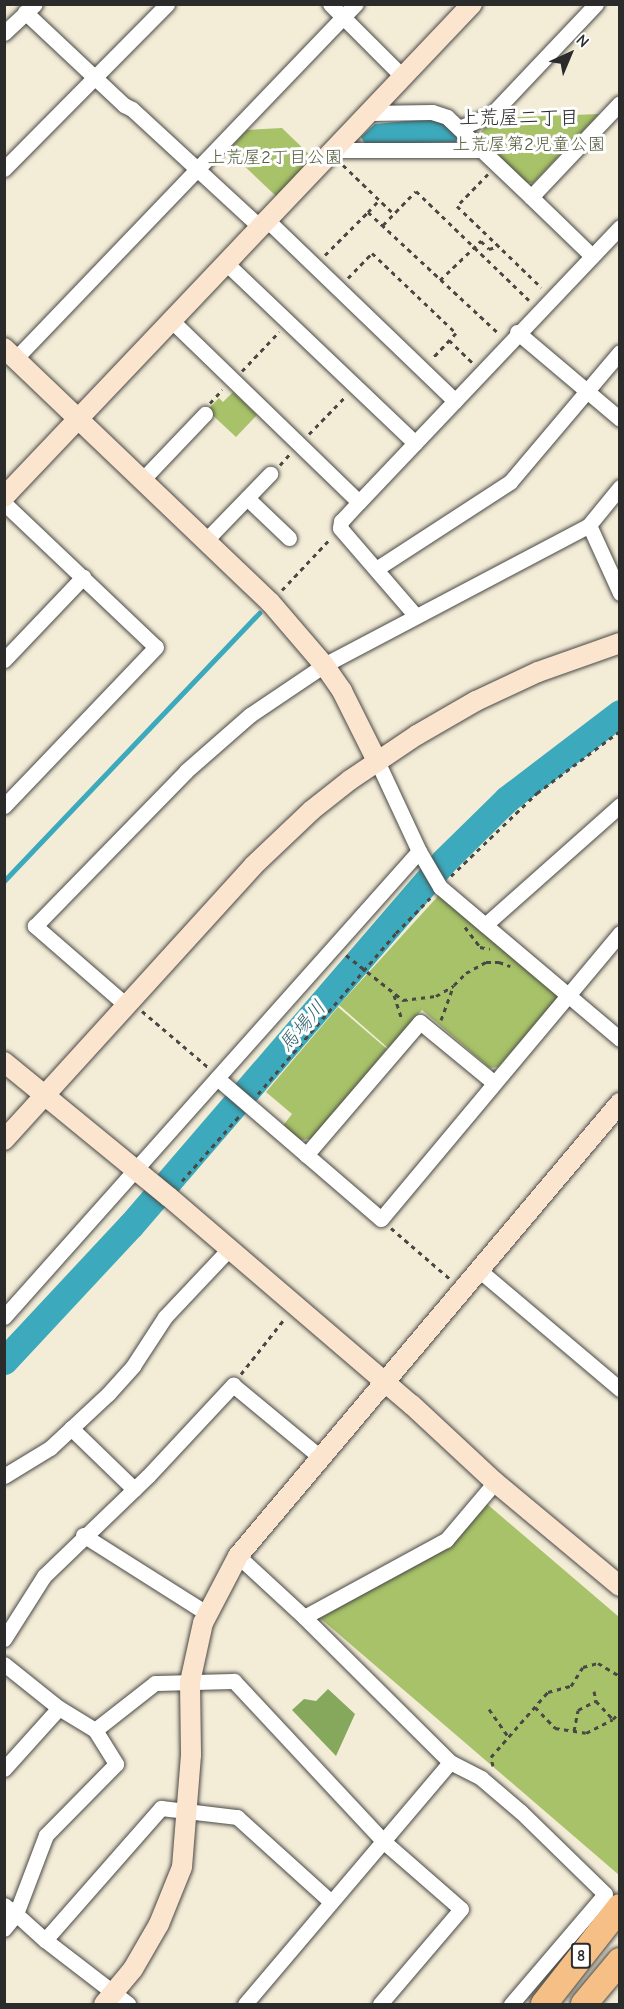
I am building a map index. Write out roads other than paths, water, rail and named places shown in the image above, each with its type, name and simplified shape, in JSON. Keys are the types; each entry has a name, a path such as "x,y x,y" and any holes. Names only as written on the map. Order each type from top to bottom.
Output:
{"highway":[{"name":"8","path":"544,2004 620,1907"},
{"name":"8","path":"584,2004 620,1961"}],"street":[{"path":"4,169 93,76 167,4"},
{"path":"330,4 403,77"},
{"path":"356,4 197,169 10,353 207,539 270,602 324,665 358,719 419,851 438,885 620,1039"},
{"path":"4,497 263,224 336,156 368,114 472,4"},
{"path":"459,129 491,115 596,4"},
{"path":"4,33 30,8 93,76 197,169 263,224 455,401"},
{"path":"531,197 620,103"},
{"path":"368,114 432,112 447,117 592,256"},
{"path":"336,156 482,150"},
{"path":"416,616 340,528 341,521 455,401 511,329 592,256 620,226"},
{"path":"226,263 415,443"},
{"path":"172,321 359,502"},
{"path":"511,329 620,419"},
{"path":"376,568 510,482 620,352"},
{"path":"143,479 205,414"},
{"path":"207,539 270,474"},
{"path":"133,1007 35,926 186,771 250,715 324,665 589,525 620,487"},
{"path":"247,498 288,538"},
{"path":"4,503 156,647 4,806"},
{"path":"589,525 620,593"},
{"path":"4,660 83,577"},
{"path":"4,1140 133,1007 253,866 312,810 377,761 476,701 538,672 620,643"},
{"path":"485,925 620,806"},
{"path":"4,1317 221,1080 419,851"},
{"path":"221,1080 381,1220 493,1082 620,933"},
{"path":"306,1155 420,1022 493,1082"},
{"path":"4,1062 161,1191 384,1381 495,1482 620,1586"},
{"path":"10,1909 115,2000 159,1924 182,1867 191,1754 190,1682 203,1623 238,1556 620,1103"},
{"path":"4,1476 50,1448 133,1366 165,1317 229,1249"},
{"path":"479,1270 620,1389"},
{"path":"4,1639 44,1576 134,1489 233,1385 320,1457"},
{"path":"71,1428 134,1489"},
{"path":"304,1617 446,1540 495,1482"},
{"path":"83,1536 208,1614"},
{"path":"238,1556 304,1617 450,1762 481,1778 521,1812 604,1894 511,2004"},
{"path":"4,1664 59,1708 95,1730 117,1764 46,1835 10,1909 4,1929"},
{"path":"95,1730 155,1683 234,1681 383,1840 460,1909 380,2004"},
{"path":"4,1768 59,1708"},
{"path":"245,2004 450,1762"},
{"path":"45,1940 161,1808 188,1809 237,1817 330,1901"}],"water":[{"path":"429,119 442,121 458,137 456,142 365,144 361,137 375,124"}],"waterway":[{"path":"4,881 259,613"},
{"name":"馬場川","path":"4,1361 131,1225 444,861 507,799 620,713"}],"district":[{"name":"上荒屋二丁目","path":"519,117"}],"park label":[{"name":"上荒屋第2児童公園","path":"529,145"},
{"name":"上荒屋2丁目公園","path":"275,158"}]}
